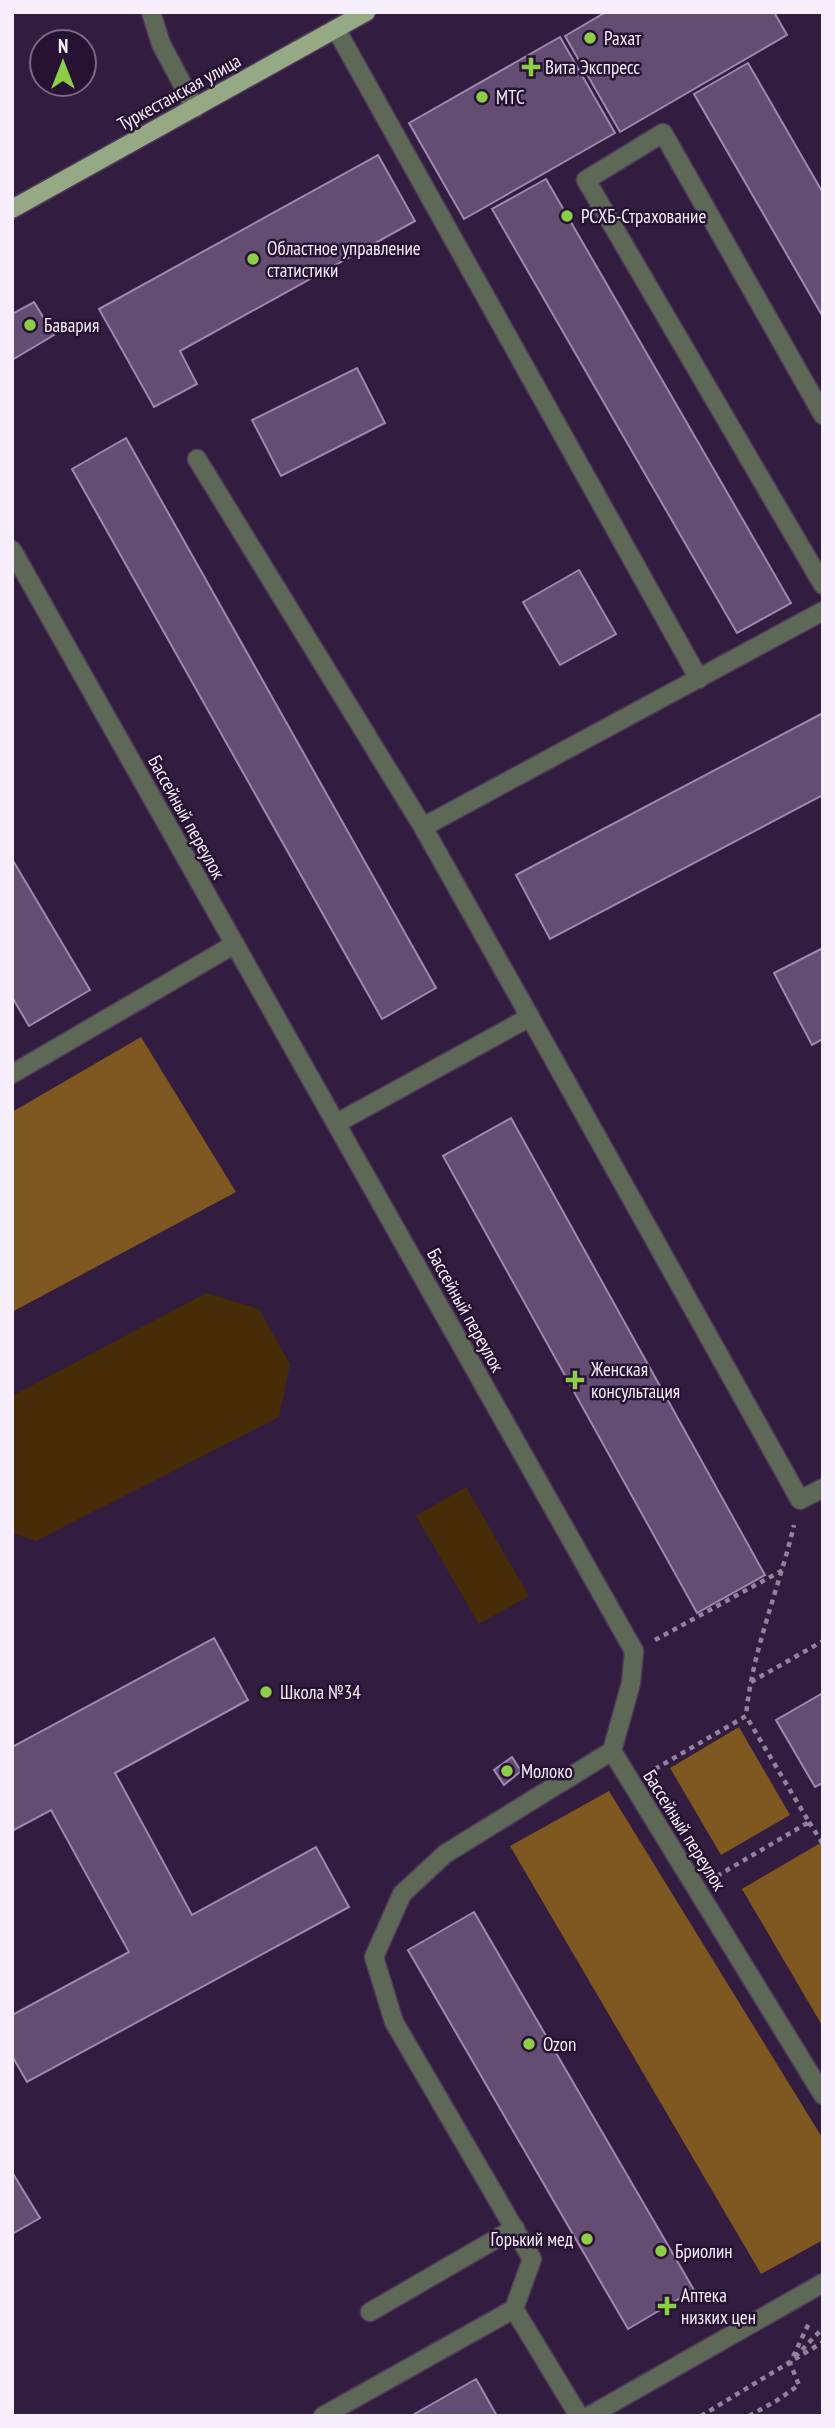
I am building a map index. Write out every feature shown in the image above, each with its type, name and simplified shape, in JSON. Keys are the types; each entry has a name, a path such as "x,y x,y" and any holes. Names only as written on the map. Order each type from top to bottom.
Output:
{"main road":[{"name":"Туркестанская улица","path":"12,209 366,12"}],"street":[{"path":"151,12 162,44 195,108"},
{"path":"336,29 699,679"},
{"path":"823,415 663,133 586,180 823,585"},
{"path":"197,459 423,827 800,1500 823,1488"},
{"name":"Бассейный переулок","path":"12,550 634,1651"},
{"path":"423,827 823,611"},
{"path":"12,1074 235,944"},
{"path":"337,1123 530,1017"},
{"path":"323,2416 514,2309 532,2259 394,2022 374,1957 402,1894 445,1854 611,1751 631,1683 634,1651"},
{"name":"Бассейный переулок","path":"611,1751 823,2095"},
{"path":"370,2312 514,2228"},
{"path":"590,2416 823,2283"},
{"path":"514,2309 579,2416"}],"path":[{"path":"800,1500 784,1570 749,1683 746,1716 823,1844"},
{"path":"634,1651 784,1570"},
{"path":"749,1683 823,1641"},
{"path":"651,1771 746,1716"},
{"path":"714,1878 810,1822"},
{"path":"749,2416 799,2385 790,2362 812,2317"},
{"path":"790,2362 823,2328"},
{"path":"701,2416 823,2342"}],"shaded area":[{"path":"141,1037 236,1192 12,1312 12,1112"},
{"path":"206,1293 259,1309 290,1364 279,1417 36,1541 12,1533 12,1396"},
{"path":"466,1487 529,1596 479,1624 416,1516"},
{"path":"739,1727 790,1815 721,1855 670,1768"},
{"path":"609,1791 823,2139 823,2240 761,2274 510,1846"},
{"path":"822,1842 823,1844 823,2027 742,1889"}],"building":[{"path":"606,12 774,12 787,35 620,132 565,36"},
{"path":"560,37 615,133 464,219 409,123"},
{"path":"748,63 823,193 823,317 694,94"},
{"path":"378,155 415,221 180,351 197,384 154,407 99,309"},
{"path":"546,179 791,603 737,633 492,209"},
{"name":"Бавария","path":"34,302 54,335 12,360 12,314"},
{"path":"357,368 385,423 281,476 252,420"},
{"path":"126,438 436,988 382,1019 72,469"},
{"path":"579,570 616,634 560,665 523,602"},
{"path":"823,713 823,795 550,939 516,875"},
{"path":"12,859 90,990 29,1026 12,997"},
{"path":"823,948 823,1039 812,1045 774,973"},
{"path":"511,1118 765,1575 697,1613 443,1156"},
{"path":"214,1638 248,1700 115,1773 192,1915 316,1847 349,1907 27,2082 12,2056 12,2015 129,1952 51,1810 12,1831 12,1747"},
{"path":"823,1693 823,1783 815,1787 776,1720"},
{"name":"Молоко","path":"512,1757 521,1771 504,1785 494,1770"},
{"path":"474,1912 694,2290 628,2329 408,1950"},
{"path":"12,2172 40,2218 12,2234"},
{"path":"476,2379 497,2416 411,2416"}],"place":[{"name":"Рахат","path":"590,38"},
{"name":"Вита Экспресс","path":"531,67"},
{"name":"МТС","path":"482,97"},
{"name":"РСХБ-Страхование","path":"567,216"},
{"name":"Областное управление статистики","path":"253,259"},
{"name":"Бавария","path":"30,325"},
{"name":"Женская консультация","path":"575,1380"},
{"name":"Школа №34","path":"266,1692"},
{"name":"Молоко","path":"507,1771"},
{"name":"Ozon","path":"529,2044"},
{"name":"Горький мед","path":"587,2239"},
{"name":"Бриолин","path":"661,2251"},
{"name":"Аптека низких цен","path":"667,2306"}]}
